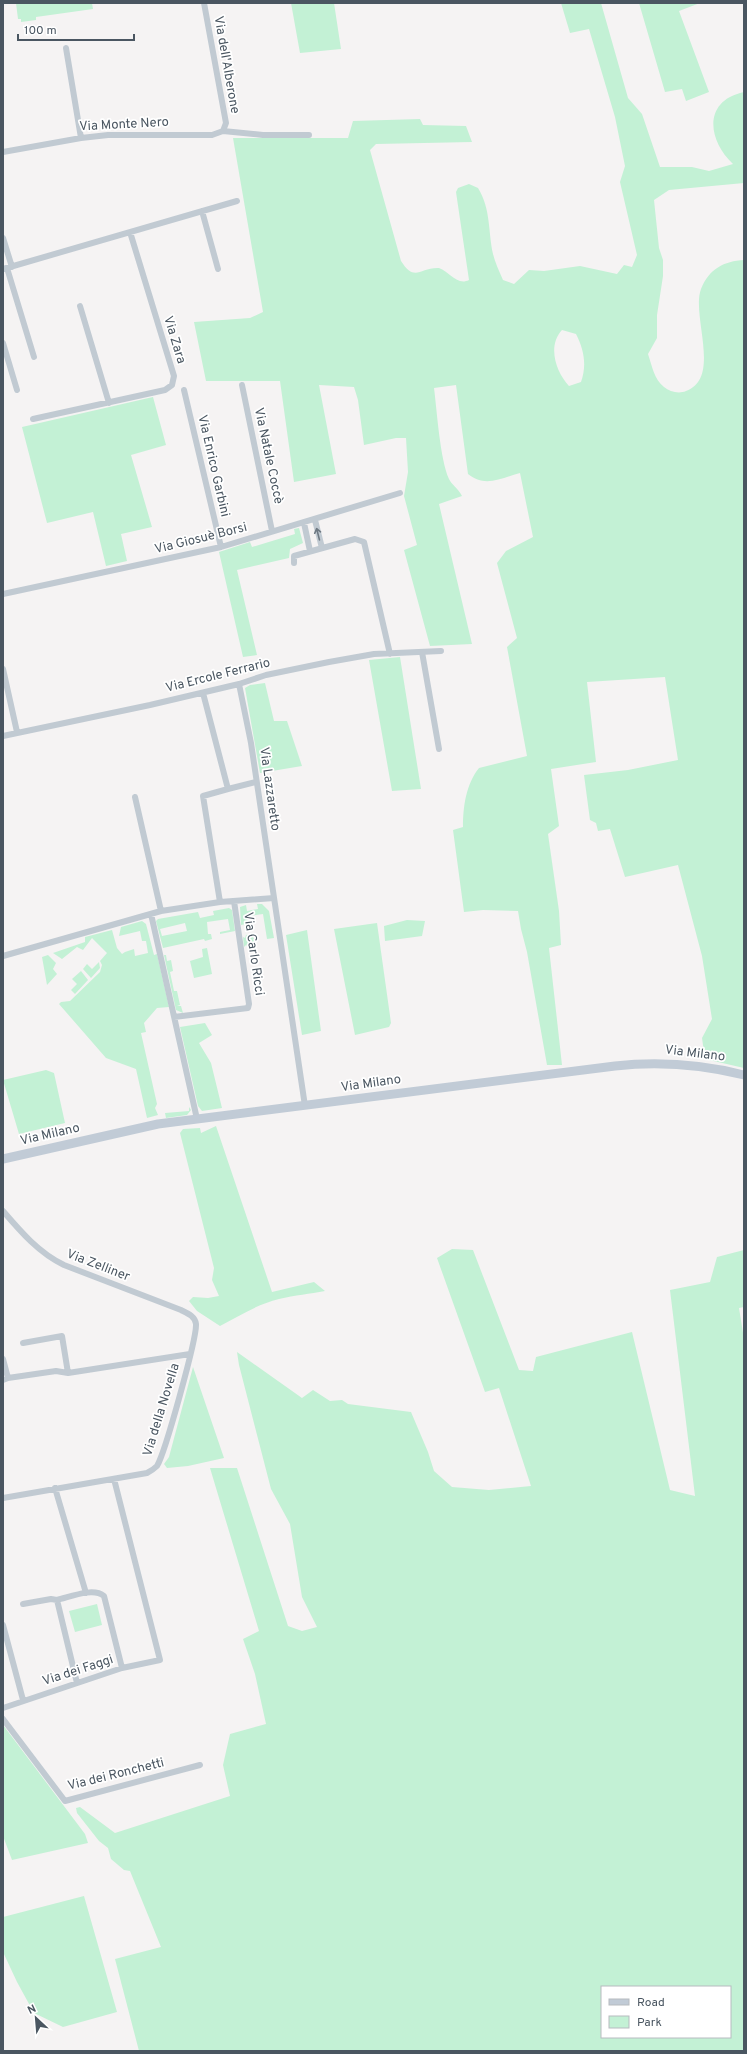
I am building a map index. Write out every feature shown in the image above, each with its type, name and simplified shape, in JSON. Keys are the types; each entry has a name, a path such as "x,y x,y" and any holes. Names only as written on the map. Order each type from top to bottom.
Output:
{"street":[{"name":"Via dell'Alberone","path":"204,3 226,124 223,131"},
{"path":"66,48 80,138"},
{"name":"Via Monte Nero","path":"3,152 80,138 139,134 212,135 223,131 263,135 309,135"},
{"path":"7,268 237,201"},
{"path":"202,211 218,270"},
{"name":"Via Zara","path":"33,419 165,390 172,386 174,376 130,232"},
{"path":"3,238 7,268 34,357"},
{"path":"80,306 109,403"},
{"path":"3,343 17,390"},
{"name":"Via Natale Coccè","path":"242,385 272,532"},
{"name":"Via Enrico Garbini","path":"184,390 221,547"},
{"name":"Via Giosuè Borsi","path":"3,594 221,547 400,493"},
{"path":"314,520 322,548"},
{"path":"304,523 310,551"},
{"path":"294,562 294,556 310,551 355,539 364,542 390,654"},
{"name":"Via Ercole Ferrario","path":"3,736 204,693 266,675 315,665 374,654 441,651"},
{"path":"422,652 440,749"},
{"path":"3,669 17,732"},
{"name":"Via Lazzaretto","path":"238,684 256,782 305,1106"},
{"path":"204,693 228,789"},
{"path":"220,902 203,796 256,782"},
{"path":"135,797 162,911"},
{"path":"3,956 162,911 220,902 274,898"},
{"name":"Via Carlo Ricci","path":"174,1017 248,1008 249,1004 234,901"},
{"path":"151,914 197,1119"},
{"name":"Via Milano","path":"3,1159 116,1133 197,1119 631,1064 685,1064 744,1075"},
{"name":"Via Zelliner","path":"3,1211 37,1248 50,1258 64,1265 181,1310 192,1316 196,1322"},
{"name":"Via della Novella","path":"3,1497 147,1473 158,1465 166,1442 190,1354 196,1322"},
{"path":"23,1343 62,1336 68,1373"},
{"path":"3,1359 5,1379 56,1371 68,1373 190,1354"},
{"name":"Via dei Faggi","path":"3,1708 23,1700 122,1668 160,1660 114,1479"},
{"path":"55,1488 86,1594"},
{"path":"23,1604 100,1593 104,1596 122,1668"},
{"path":"58,1600 77,1682"},
{"path":"3,1625 23,1700"},
{"name":"Via dei Ronchetti","path":"3,1719 65,1800 200,1765"}],"green space":[{"path":"16,3 92,3 93,9 36,17 36,20 21,22 21,19 18,19"},
{"path":"291,3 334,3 341,49 300,53"},
{"path":"561,3 601,3 628,98 642,114 660,167 692,167 709,171 733,164 718,144 714,133 713,123 715,113 721,104 730,97 744,92 744,183 669,190 654,200 659,248 663,260 663,276 657,315 657,338 648,354 652,368 658,380 666,389 675,392 683,392 697,384 702,373 704,360 699,300 701,289 708,276 718,267 730,262 744,260 744,1068 705,1059 702,1038 712,1019 702,956 678,865 625,877 610,829 598,831 596,823 590,820 584,775 628,770 678,760 665,677 587,682 596,762 551,769 559,826 548,834 559,911 561,945 549,948 562,1065 547,1065 527,952 518,911 483,910 464,912 453,830 463,827 468,788 479,768 527,756 507,647 517,638 497,563 506,551 533,537 520,473 493,481 481,480 468,474 456,385 434,388 443,460 450,481 462,496 439,504 472,644 430,646 404,550 417,545 404,496 408,472 406,438 396,438 364,445 358,400 354,387 319,385 336,474 294,482 280,381 206,381 194,322 250,318 263,312 233,138 348,138 353,121 420,119 423,125 466,126 472,142 376,144 370,150 401,261 410,271 414,273 432,268 439,268 457,280 469,280 456,192 458,188 469,184 478,188 485,204 493,254 503,280 514,284 529,270 544,271 580,266 617,274 624,265 632,267 637,255 620,182 625,166 615,117 589,29 570,33","holes":["562,330 576,334 583,352 584,370 581,382 569,386 560,374 554,351 557,336"]},
{"path":"639,3 700,3 679,11 709,92 686,101 682,89 665,92"},
{"path":"153,397 166,445 131,455 152,527 121,534 127,561 106,566 93,512 47,523 22,427"},
{"path":"299,528 303,543 290,549 289,558 237,570 257,655 243,657 219,552 250,542 252,547 295,534 294,529"},
{"path":"400,657 421,789 392,791 369,660"},
{"path":"265,683 274,721 287,721 302,766 260,773 245,688 250,685"},
{"path":"257,904 262,904 269,911 274,938 267,939 263,914 249,916 250,923 241,925 240,907 246,905 247,911 258,909"},
{"path":"229,908 232,910 235,931 220,934 220,932 230,930 228,919 207,922 208,934 211,934 212,939 205,941 204,939 163,948 156,921 158,919 198,912 200,918 214,915 213,911","holes":["185,923 187,931 162,936 160,929"]},
{"path":"407,920 425,921 422,936 385,941 384,926"},
{"path":"142,921 146,924 154,955 157,954 169,1007 157,1008 144,1023 146,1032 141,1033 157,1104 155,1108 158,1115 147,1118 136,1069 106,1058 59,1004 61,1002 70,1001 100,972 102,965 100,961 107,953 92,938 83,950 77,947 62,959 53,953 85,942 85,937 112,930 117,948 122,954 134,949 135,956 148,953 146,941 142,941 140,931 119,936 121,927"},
{"path":"377,923 391,1023 389,1027 355,1035 334,929"},
{"path":"307,930 321,1031 302,1035 286,935"},
{"path":"253,934 255,946 248,947 246,945 244,947 243,937 245,938 246,935"},
{"path":"207,948 212,974 194,978 190,961 203,957 202,949"},
{"path":"48,955 56,963 53,969 57,974 47,985 42,957"},
{"path":"164,955 166,955 167,961 171,960 173,971 170,972 174,991 177,991 180,1005 177,1006 181,1006 183,1013 176,1010"},
{"path":"99,962 100,968 91,978 83,969 87,964 92,969"},
{"path":"81,971 88,980 75,994 71,990 77,984 72,979"},
{"path":"205,1023 212,1035 199,1043 211,1063 222,1108 202,1111 198,1106 180,1027"},
{"path":"46,1070 54,1073 65,1123 19,1134 3,1080"},
{"path":"189,1107 191,1110 187,1115 166,1118 165,1113 189,1111"},
{"path":"216,1126 272,1292 314,1282 325,1291 291,1296 271,1301 220,1326 197,1311 189,1301 193,1297 208,1298 219,1296 212,1280 214,1268 180,1133 183,1129 200,1128 201,1133"},
{"path":"452,1249 473,1250 519,1370 533,1371 536,1357 632,1332 670,1490 695,1496 670,1290 710,1282 717,1257 744,1250 744,1307 739,1308 744,1339 744,2051 139,2051 115,1959 161,1947 130,1871 124,1870 111,1859 108,1848 99,1841 77,1813 76,1808 80,1807 115,1833 230,1796 223,1765 230,1734 266,1724 255,1674 243,1639 259,1631 210,1468 237,1468 288,1626 302,1631 317,1627 302,1597 290,1524 271,1489 237,1352 302,1398 313,1390 330,1401 342,1400 348,1404 411,1412 428,1452 434,1471 452,1487 489,1490 531,1486 499,1388 485,1392 437,1258"},
{"path":"193,1367 224,1458 188,1466 167,1468 164,1464 169,1457"},
{"path":"97,1604 102,1625 75,1632 69,1611"},
{"path":"3,1725 85,1834 88,1843 12,1860 3,1836"},
{"path":"84,1896 117,2012 63,2027 34,2013 17,1982 3,1952 3,1917"}]}
